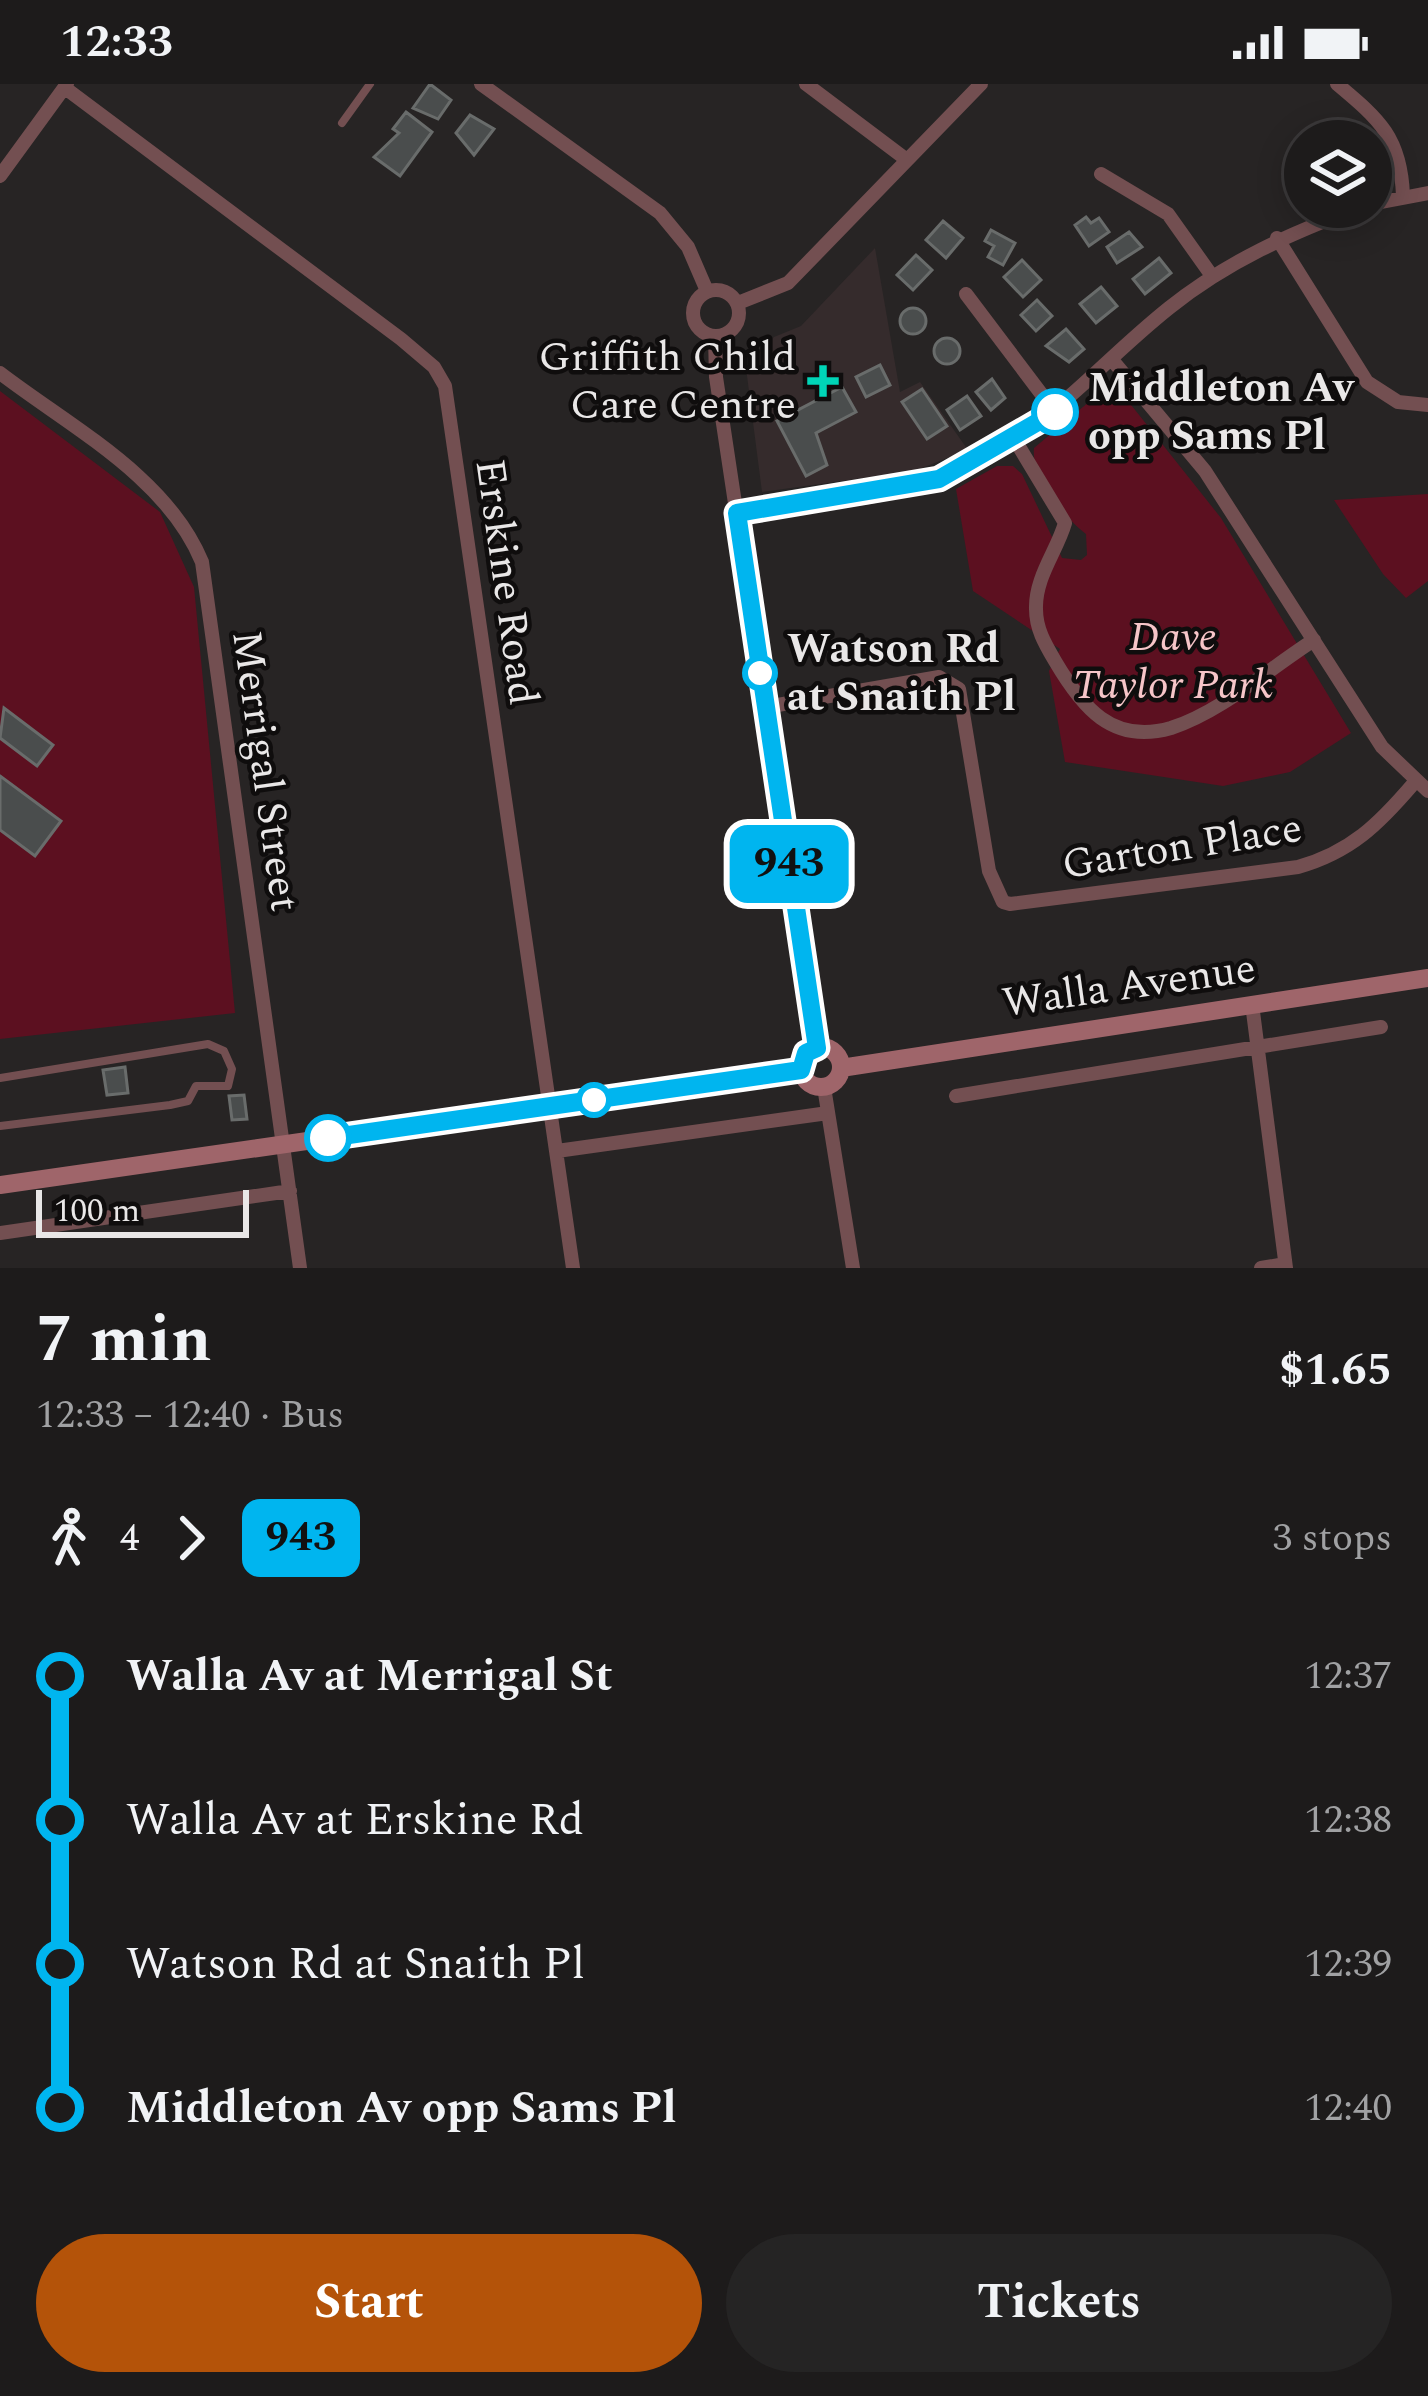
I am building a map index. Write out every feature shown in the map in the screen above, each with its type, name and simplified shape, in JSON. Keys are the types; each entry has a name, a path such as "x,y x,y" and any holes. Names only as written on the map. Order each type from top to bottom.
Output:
{"street":[{"path":"481,84 660,213 688,247 706,291"},
{"path":"806,84 907,160"},
{"path":"738,303 788,283 981,84"},
{"path":"1337,84 1385,128 1401,157 1403,196"},
{"path":"0,176 66,86"},
{"name":"Erskine Road","path":"66,86 401,339 434,367 445,386 574,1268"},
{"path":"1101,173 1168,214 1211,276"},
{"path":"1392,199 1428,193"},
{"path":"737,513 917,486 962,470 1055,412 1211,276 1304,228"},
{"path":"1277,238 1367,382 1398,402 1428,405"},
{"path":"706,291 730,294 738,303 736,327 715,337"},
{"path":"706,291 692,310 694,323 715,337 817,1048"},
{"path":"966,294 1055,412"},
{"path":"1113,361 1205,471 1382,747 1421,787"},
{"name":"Merrigal Street","path":"0,373 164,496 188,527 202,562 300,1268"},
{"path":"1015,440 1065,523 1047,559 1035,603 1040,634 1074,693 1095,717 1131,732 1172,728 1314,640"},
{"name":"Garton Place","path":"766,706 939,677 959,689 989,871 1003,902 1021,905 1298,867 1334,857 1421,787"},
{"name":"Walla Avenue","path":"841,1068 1428,978"},
{"path":"1252,1004 1285,1266 1261,1268"},
{"name":"Walla Avenue","path":"956,1096 1381,1027"},
{"path":"817,1048 834,1052 841,1068 836,1080 824,1087 806,1082 801,1070 806,1053 817,1048"},
{"path":"0,1185 801,1070"},
{"path":"824,1087 853,1268"},
{"path":"557,1151 828,1113"},
{"path":"0,1233 290,1191"}],"lane":[{"path":"342,123 370,84"},
{"path":"0,1078 208,1044 224,1051 232,1069 228,1086 196,1086 188,1101 170,1106 0,1126"}],"shaded area":[{"name":"Griffith Child Care Centre","path":"875,248 900,392 920,382 968,450 914,471 762,492 746,368 774,337 801,326"}],"green space":[{"path":"0,391 160,512 194,587 235,1013 0,1039"},
{"name":"Dave Taylor Park","path":"1102,391 1120,391 1221,518 1351,733 1290,772 1223,786 1065,762 1049,671 1060,649 973,591 956,489 997,466 1013,466 1022,474 1062,558 1081,560 1087,555 1086,534 1043,484 1034,448"},
{"path":"1428,494 1428,581 1406,598 1383,574 1334,500"}],"building":[{"path":"430,84 451,100 438,119 413,108"},
{"path":"406,112 432,132 400,176 374,157 399,133 393,129"},
{"path":"470,115 494,129 474,155 456,133"},
{"path":"1086,217 1091,223 1099,218 1109,232 1089,246 1075,225"},
{"path":"943,221 963,238 946,258 926,240"},
{"path":"991,230 1015,243 1003,265 988,257 994,246 985,241"},
{"path":"1129,232 1142,247 1117,263 1107,247"},
{"path":"916,255 932,270 913,290 897,275"},
{"path":"1159,258 1171,273 1145,294 1133,279"},
{"path":"1022,260 1041,280 1023,297 1004,277"},
{"path":"1101,287 1117,306 1096,323 1080,304"},
{"path":"1037,300 1052,316 1036,331 1021,315"},
{"path":"913,308 923,311 923,331 913,334 903,331 900,321 903,311"},
{"path":"1066,329 1084,349 1069,362 1046,346"},
{"path":"947,338 957,341 957,361 947,364 937,361 934,351 937,341"},
{"path":"880,365 890,385 866,397 856,377"},
{"path":"992,379 1005,398 991,410 976,392"},
{"path":"842,387 856,412 816,433 827,465 806,476 777,421"},
{"path":"922,389 947,426 927,439 902,402"},
{"path":"967,396 981,416 960,430 947,410"},
{"path":"4,708 53,745 37,766 0,738"},
{"path":"0,776 61,821 35,856 0,830"},
{"path":"125,1067 128,1093 107,1095 103,1070"},
{"path":"244,1095 247,1119 232,1120 229,1096"}],"bus line":[{"name":"943","path":"328,1138 801,1070 806,1053 817,1048 737,513 917,486 962,470 1055,412"}],"place":[{"name":"Griffith Child Care Centre","path":"823,381"},
{"name":"Middleton Av opp Sams Pl","path":"1055,412"},
{"name":"Watson Rd at Snaith Pl","path":"760,673"}]}
